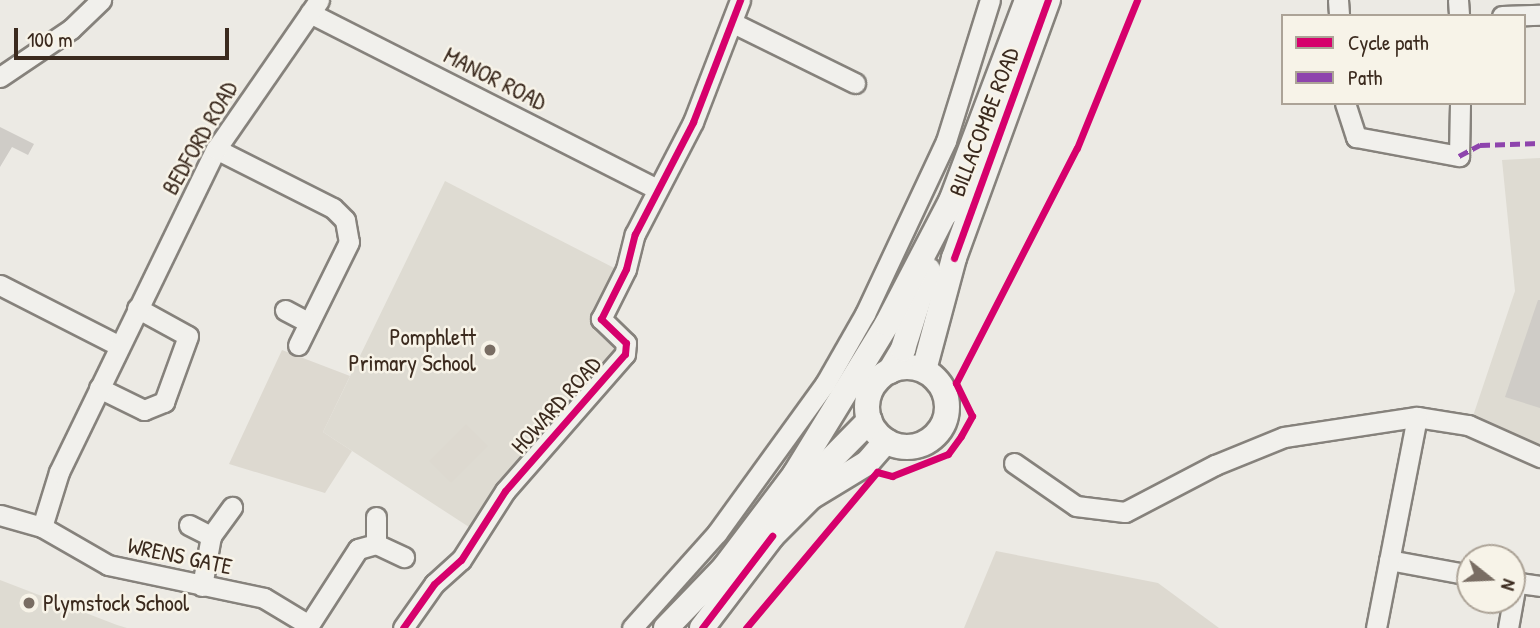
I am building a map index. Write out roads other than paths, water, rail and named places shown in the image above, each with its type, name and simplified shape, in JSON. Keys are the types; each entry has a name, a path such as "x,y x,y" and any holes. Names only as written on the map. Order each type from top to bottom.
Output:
{"main road":[{"name":"BILLACOMBE ROAD","path":"666,628 870,420 869,394 890,371 903,349 953,197 1027,0"},
{"name":"BILLACOMBE ROAD","path":"924,370 954,258 1048,0"},
{"name":"BILLACOMBE ROAD","path":"721,572 795,474 887,324 953,197"},
{"path":"870,420 886,441 924,443 943,425 947,400 924,370 890,371"},
{"path":"702,628 772,536 811,497 867,463 886,441"}],"street":[{"name":"HOWARD ROAD","path":"403,628 434,584 461,561 505,491 625,354 626,343 601,319 657,189 693,122 740,0"},
{"name":"BILLACOMBE ROAD","path":"632,628 724,524 825,384 865,314 946,141 990,0"},
{"path":"0,77 98,1"},
{"name":"BEDFORD ROAD","path":"42,527 59,472 118,345 216,149 315,7"},
{"name":"MANOR ROAD","path":"315,7 657,189"},
{"path":"733,23 855,83"},
{"path":"1346,105 1356,137 1460,156 1460,105"},
{"path":"216,149 333,208 345,220 349,242 298,345"},
{"path":"0,285 118,345"},
{"path":"99,388 144,410 164,402 188,336 137,308"},
{"path":"285,310 309,324"},
{"path":"1376,628 1417,417"},
{"path":"1014,463 1076,506 1125,512 1215,464 1284,437 1417,417 1468,425 1540,457"},
{"path":"202,586 211,536 232,507"},
{"name":"WRENS GATE","path":"0,515 42,527 108,565 264,598 308,627 338,587 349,558 376,544"},
{"path":"376,517 376,544 404,557"},
{"path":"189,525 211,536"},
{"path":"1390,554 1456,571"}],"place":[{"name":"Pomphlett Primary School","path":"490,350"},
{"name":"Plymstock School","path":"29,603"}]}
